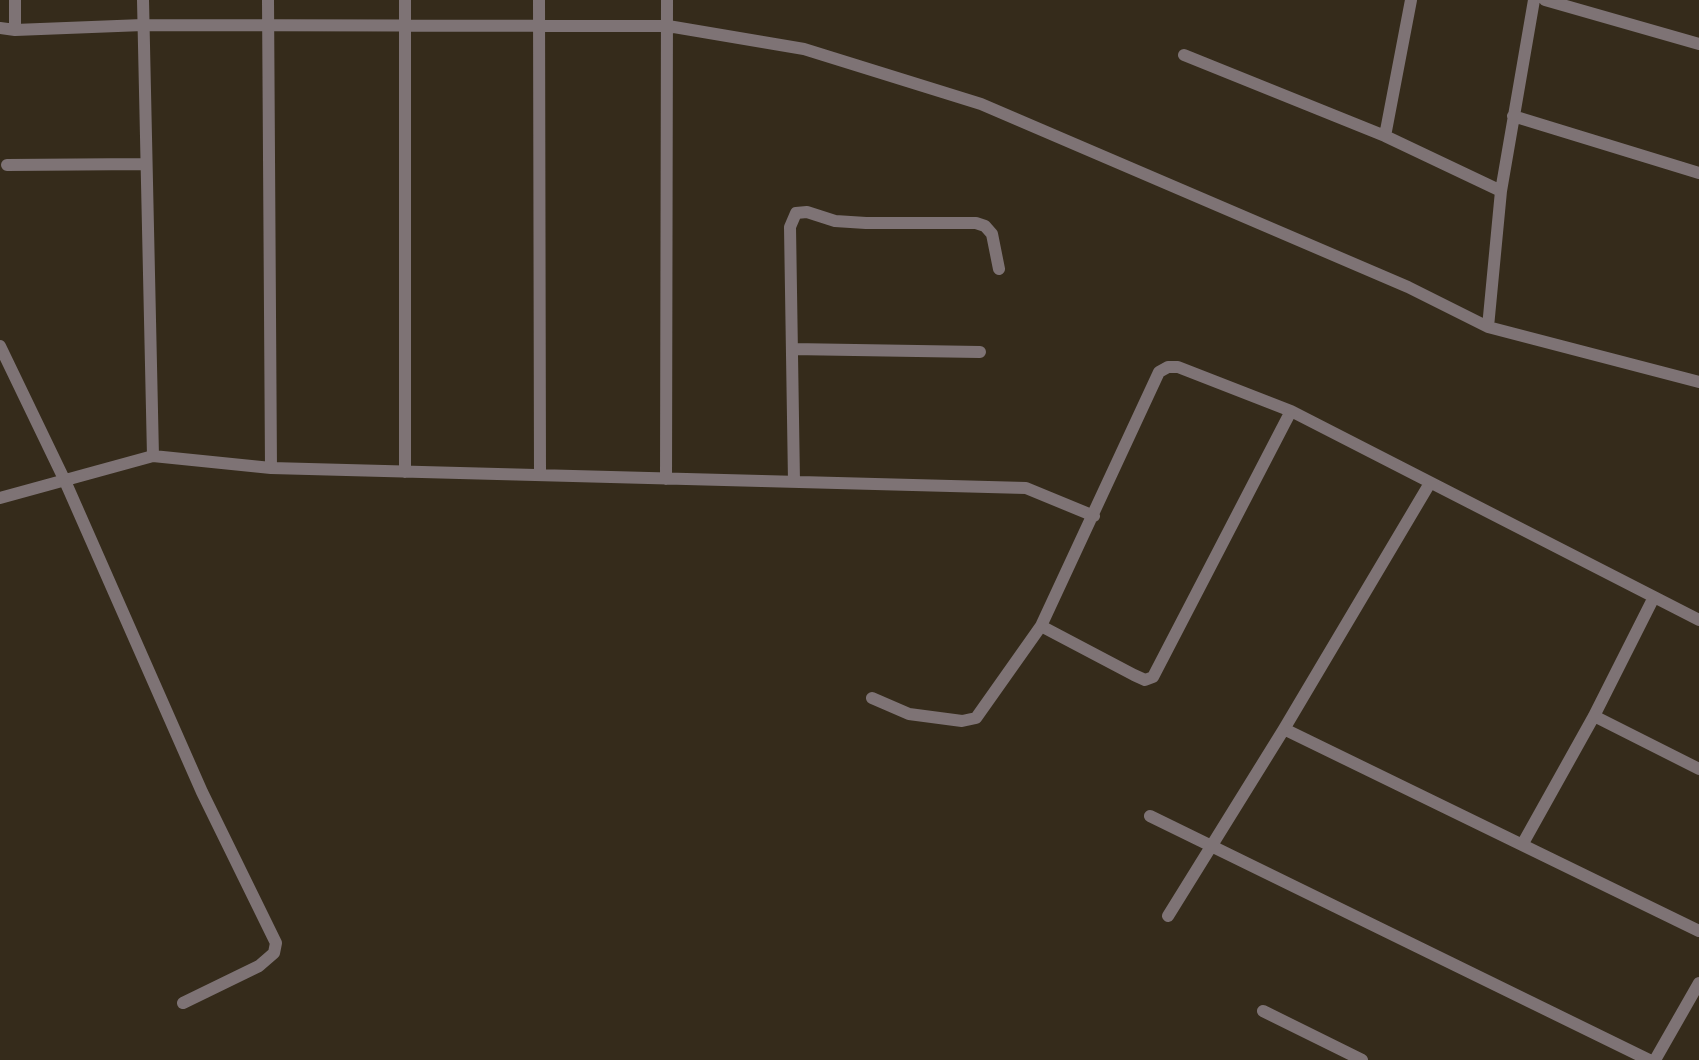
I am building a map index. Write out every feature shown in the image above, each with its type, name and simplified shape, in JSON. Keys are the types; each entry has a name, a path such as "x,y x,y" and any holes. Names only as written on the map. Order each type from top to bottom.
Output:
{"street":[{"path":"15,0 15,30"},
{"path":"143,0 152,456"},
{"path":"268,0 271,468"},
{"path":"405,0 405,472"},
{"path":"539,0 540,475"},
{"path":"666,478 667,0"},
{"path":"1385,136 1411,0"},
{"path":"1488,327 1501,191 1534,0"},
{"path":"1545,0 1699,44"},
{"path":"0,28 15,30 143,25 668,26 804,49 981,104 1408,287 1488,327 1699,382"},
{"path":"1184,55 1385,136 1501,191"},
{"path":"1513,116 1699,173"},
{"path":"7,165 146,164"},
{"path":"794,482 790,227 796,213 807,212 843,222 976,224 985,226 992,234 999,269"},
{"path":"0,346 65,481 202,792 276,943 274,953 259,966 183,1003"},
{"path":"792,349 980,352"},
{"path":"872,698 909,714 962,722 976,718 1041,626 1094,516 1159,372 1168,367 1178,367 1291,411 1699,620"},
{"path":"1041,626 1134,676 1145,680 1153,677 1291,411"},
{"path":"0,498 152,456 271,468 1026,488 1094,516"},
{"path":"1168,916 1284,729 1430,483"},
{"path":"1522,845 1594,716 1654,597"},
{"path":"1594,716 1699,769"},
{"path":"1284,729 1699,931"},
{"path":"1150,816 1649,1060"},
{"path":"1655,1060 1699,983"},
{"path":"1263,1011 1362,1060"}]}
